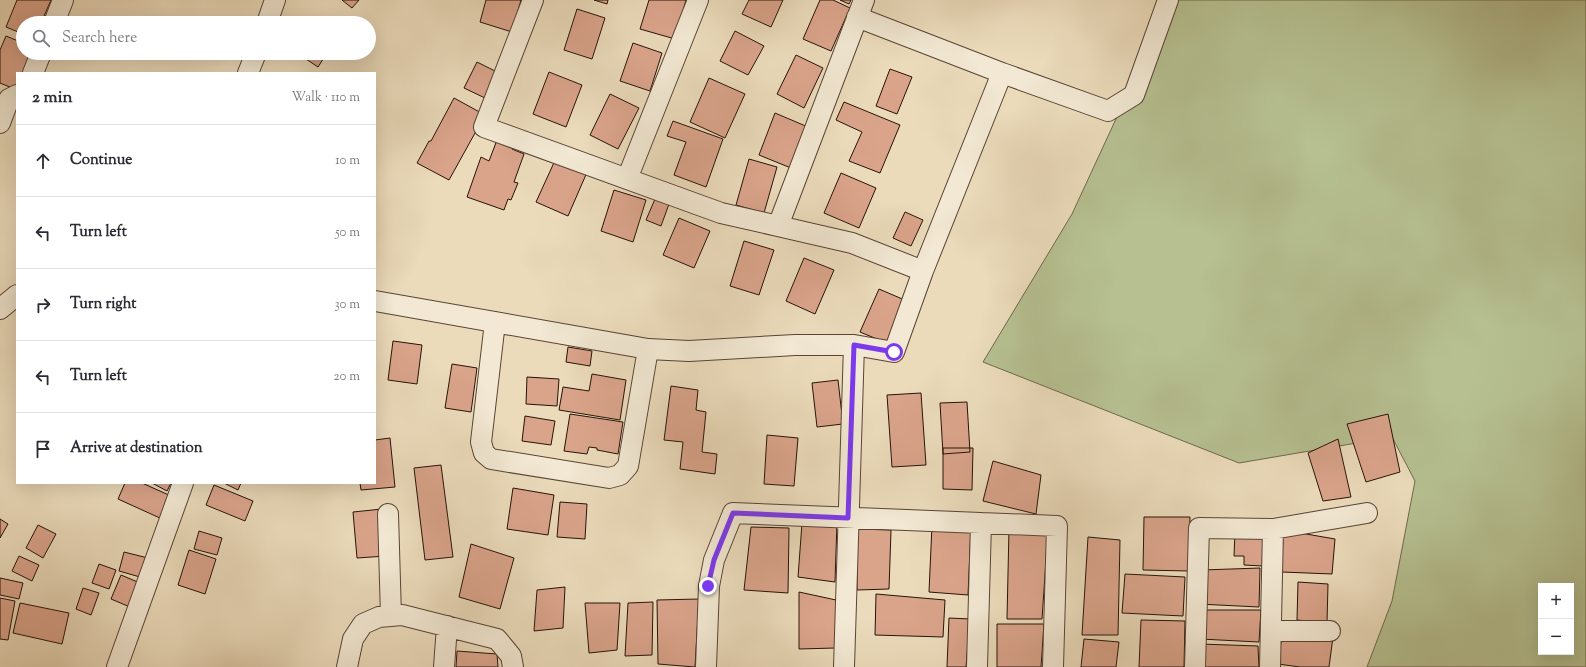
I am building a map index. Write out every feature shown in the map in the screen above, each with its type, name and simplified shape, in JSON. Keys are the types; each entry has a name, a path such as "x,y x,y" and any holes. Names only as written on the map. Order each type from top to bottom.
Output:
{"street":[{"path":"57,16 63,0"},
{"path":"269,16 275,0"},
{"path":"533,0 484,127 721,213 852,243 923,271"},
{"path":"627,179 698,0"},
{"path":"778,226 861,9 1002,73 1108,111 1134,94 1168,0"},
{"path":"33,72 38,60"},
{"path":"248,72 253,60"},
{"path":"376,301 648,349 689,351 795,345 854,345 894,352 923,271 1002,73"},
{"path":"0,123 9,96"},
{"path":"0,309 16,296"},
{"path":"495,322 482,442 484,453 492,459 610,478 620,475 628,466 648,349"},
{"path":"844,667 854,345"},
{"path":"117,667 182,484"},
{"path":"706,667 708,586 714,560 733,513 1057,526 1052,667"},
{"path":"1195,667 1199,528 1273,529 1367,513"},
{"path":"388,514 391,616"},
{"path":"977,667 981,523"},
{"path":"1270,667 1273,529"},
{"path":"347,667 353,639 363,624 379,617 402,615 497,639 511,656 513,667"},
{"path":"444,667 447,626"},
{"path":"1271,631 1330,631"}],"green space":[{"path":"1171,0 1586,0 1586,667 1367,667 1392,601 1415,481 1392,437 1239,463 983,362 1072,214"}],"building":[{"path":"17,0 51,0 44,16 16,16 16,31 6,27"},
{"path":"342,0 359,0 352,8"},
{"path":"486,0 521,0 512,32 480,22"},
{"path":"594,0 608,0 607,4"},
{"path":"649,0 686,0 675,39 640,29"},
{"path":"749,0 783,0 771,27 742,14"},
{"path":"820,0 833,0 850,8 831,51 803,39"},
{"path":"840,0 851,0 849,4"},
{"path":"577,9 605,18 592,59 564,50"},
{"path":"735,31 764,46 748,75 720,61"},
{"path":"6,36 16,40 16,60 30,60 24,72 16,72 16,90 0,83 0,50"},
{"path":"633,43 662,53 650,91 620,81"},
{"path":"796,55 823,68 804,108 777,94"},
{"path":"308,60 322,60 318,67"},
{"path":"477,62 497,72 485,98 464,88"},
{"path":"890,69 912,77 897,114 876,106"},
{"path":"549,72 582,85 566,127 533,114"},
{"path":"709,78 745,94 725,138 690,122"},
{"path":"610,94 639,108 618,149 590,135"},
{"path":"454,98 485,115 449,180 417,163 429,141 431,141"},
{"path":"844,102 900,125 880,173 849,161 862,132 836,120"},
{"path":"775,113 808,127 791,168 759,155"},
{"path":"673,121 723,139 706,187 674,175 686,142 667,136"},
{"path":"497,140 513,146 512,149 524,154 514,182 518,183 511,200 508,199 504,210 467,197 481,157 489,161"},
{"path":"557,156 588,170 568,216 536,202"},
{"path":"749,159 777,167 764,213 736,205"},
{"path":"841,173 876,188 859,228 824,213"},
{"path":"614,190 646,200 633,242 601,231"},
{"path":"655,199 669,204 661,226 646,220"},
{"path":"905,212 923,220 911,246 893,238"},
{"path":"679,218 710,231 694,268 663,255"},
{"path":"744,241 774,250 759,295 730,286"},
{"path":"804,258 834,270 815,314 786,301"},
{"path":"879,289 907,301 889,344 860,332"},
{"path":"393,341 422,345 417,384 388,380"},
{"path":"568,347 592,351 590,366 566,362"},
{"path":"452,364 477,368 471,412 445,408"},
{"path":"592,374 626,380 620,420 559,410 563,387 589,391"},
{"path":"527,377 559,379 557,406 526,404"},
{"path":"838,380 843,424 817,427 812,383"},
{"path":"671,386 698,390 696,410 706,412 702,452 717,454 715,474 680,469 683,442 664,440"},
{"path":"921,393 926,465 892,467 887,395"},
{"path":"967,402 970,452 943,454 940,403"},
{"path":"570,414 623,422 618,454 589,447 587,454 564,451"},
{"path":"1388,414 1400,472 1366,482 1347,424"},
{"path":"525,416 555,421 551,445 522,441"},
{"path":"767,435 798,438 794,486 764,484"},
{"path":"390,438 395,487 361,490 360,484 376,484 376,440"},
{"path":"1338,439 1351,497 1323,501 1308,453"},
{"path":"943,448 973,448 972,490 943,489"},
{"path":"993,461 1041,475 1036,514 983,501"},
{"path":"441,465 453,557 425,560 414,468"},
{"path":"125,484 144,484 171,496 162,519 118,499"},
{"path":"154,484 170,484 167,491"},
{"path":"226,484 241,484 238,490"},
{"path":"214,485 253,501 245,521 206,505"},
{"path":"513,488 554,495 548,535 507,529"},
{"path":"560,502 587,504 585,539 557,537"},
{"path":"382,509 386,556 357,558 353,512"},
{"path":"1144,517 1190,517 1189,571 1143,570"},
{"path":"0,519 8,524 0,538"},
{"path":"837,521 835,582 798,577 802,523"},
{"path":"38,525 56,534 43,558 26,548"},
{"path":"932,525 971,528 968,595 929,592"},
{"path":"751,527 789,528 788,593 744,590"},
{"path":"1009,528 1048,531 1042,619 1007,619"},
{"path":"857,529 891,530 889,589 857,590"},
{"path":"1283,530 1335,539 1332,574 1282,572"},
{"path":"199,531 222,538 217,555 194,549"},
{"path":"1235,532 1264,533 1263,566 1244,565 1244,556 1234,556"},
{"path":"1088,537 1120,540 1118,635 1082,635"},
{"path":"471,544 514,558 500,609 459,597"},
{"path":"189,550 216,559 205,594 178,585"},
{"path":"124,552 152,559 147,579 119,571"},
{"path":"19,556 39,565 32,581 12,571"},
{"path":"99,564 116,570 109,589 92,583"},
{"path":"1260,568 1259,607 1198,604 1202,570"},
{"path":"1125,574 1185,577 1183,616 1122,613"},
{"path":"121,575 140,583 130,607 111,599"},
{"path":"0,578 23,583 19,599 0,595"},
{"path":"1298,582 1328,584 1327,623 1297,620"},
{"path":"565,587 563,628 534,631 537,590"},
{"path":"83,588 99,593 91,615 76,609"},
{"path":"799,592 836,600 835,648 799,649"},
{"path":"876,594 945,600 943,637 875,635"},
{"path":"0,598 15,601 8,640 0,639"},
{"path":"699,599 695,667 658,664 657,600"},
{"path":"653,602 652,655 625,656 628,603"},
{"path":"20,603 69,613 62,644 13,633"},
{"path":"585,603 620,603 617,650 589,653"},
{"path":"1200,610 1261,610 1259,642 1200,639"},
{"path":"949,618 970,619 966,667 947,667"},
{"path":"1141,620 1185,621 1184,667 1139,667"},
{"path":"997,624 1044,624 1041,667 997,667"},
{"path":"1282,634 1333,637 1329,667 1300,667 1278,664"},
{"path":"1084,639 1119,642 1116,667 1081,667"},
{"path":"1200,644 1258,646 1259,667 1201,667"},
{"path":"457,651 497,654 498,667 456,667"}],"route":[{"path":"708,586 714,560 733,513 848,518 854,345 894,352"}]}
